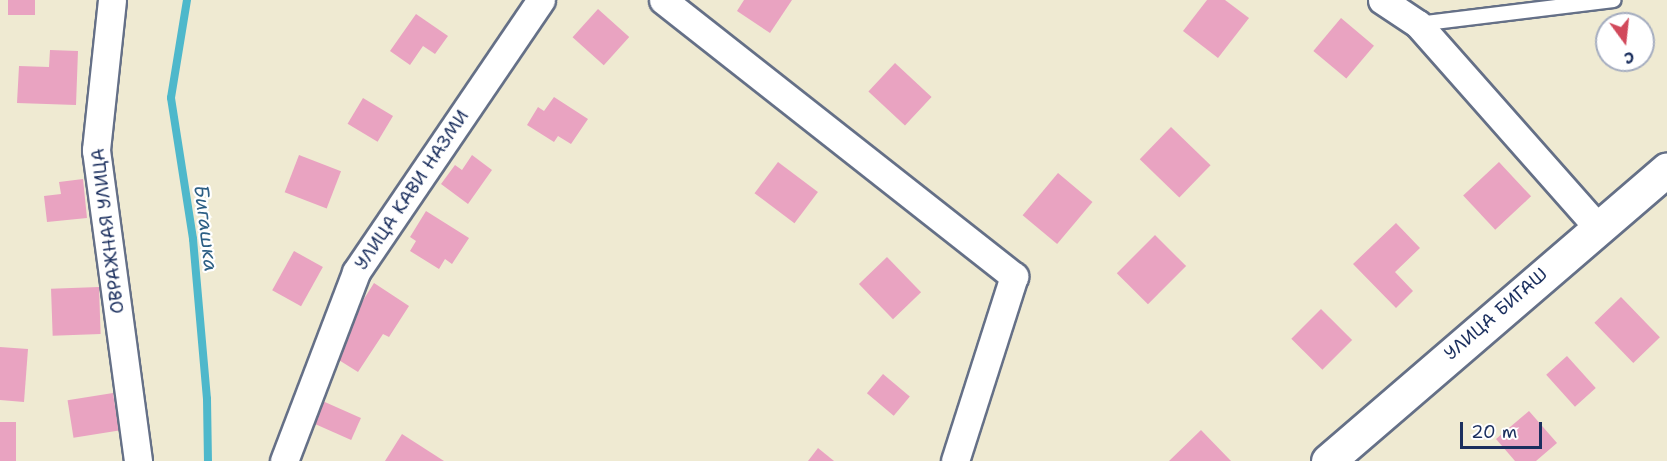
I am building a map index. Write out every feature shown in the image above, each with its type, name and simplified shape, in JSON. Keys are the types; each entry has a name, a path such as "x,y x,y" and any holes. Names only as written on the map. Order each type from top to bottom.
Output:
{"main road":[{"name":"УЛИЦА БИГАШ","path":"1328,461 1598,226 1667,169"}],"street":[{"name":"ОВРАЖНАЯ УЛИЦА","path":"112,0 96,150 138,461"},
{"name":"УЛИЦА КАВИ НАЗМИ","path":"284,461 356,272 541,0"},
{"path":"663,0 1014,276 955,461"},
{"path":"1382,0 1418,24 1598,226"}],"lane":[{"path":"1418,24 1614,0"}],"building":[{"path":"8,0 35,0 35,15 8,15"},
{"path":"744,0 792,0 770,33 737,11"},
{"path":"1207,0 1225,0 1249,18 1218,58 1183,31"},
{"path":"598,9 629,37 604,65 573,37"},
{"path":"416,14 448,36 435,54 423,46 410,65 390,51"},
{"path":"1341,18 1374,46 1346,79 1313,51"},
{"path":"50,50 78,51 76,105 17,103 19,66 49,67"},
{"path":"895,63 932,97 905,126 868,92"},
{"path":"554,97 588,119 571,144 558,136 554,142 527,125 538,107 544,111"},
{"path":"363,98 393,116 378,142 348,124"},
{"path":"1171,127 1211,165 1179,198 1140,159"},
{"path":"299,155 341,171 327,208 285,192"},
{"path":"472,155 492,170 468,204 441,184 455,165 462,170"},
{"path":"778,162 818,192 794,223 755,193"},
{"path":"1499,162 1531,196 1495,230 1463,195"},
{"path":"1058,173 1092,202 1057,244 1023,215"},
{"path":"83,179 87,218 47,222 44,196 61,194 59,182"},
{"path":"426,211 469,238 452,264 445,259 439,269 410,251 416,241 410,237"},
{"path":"1396,223 1420,248 1395,272 1413,291 1396,308 1353,264"},
{"path":"1155,235 1186,266 1148,304 1117,273"},
{"path":"294,251 323,267 301,306 272,290"},
{"path":"887,257 921,292 893,319 859,284"},
{"path":"374,283 409,306 389,337 383,334 358,372 326,352 359,300 362,302"},
{"path":"99,287 101,334 53,336 51,289"},
{"path":"1621,297 1660,337 1633,363 1594,323"},
{"path":"1321,309 1352,340 1322,370 1291,339"},
{"path":"0,347 28,349 24,402 0,400"},
{"path":"1567,356 1596,388 1575,407 1546,375"},
{"path":"883,374 910,396 894,416 867,393"},
{"path":"113,393 119,431 74,438 68,400"},
{"path":"318,399 361,418 351,440 308,421"},
{"path":"1529,411 1557,443 1536,461 1515,461 1496,439"},
{"path":"0,422 16,422 16,461 0,461"},
{"path":"1201,430 1231,461 1169,461"},
{"path":"402,434 444,461 385,461"},
{"path":"818,448 834,461 808,461"}],"waterway":[{"name":"Бигашка","path":"187,0 171,98 193,239 207,399 208,461"}]}
